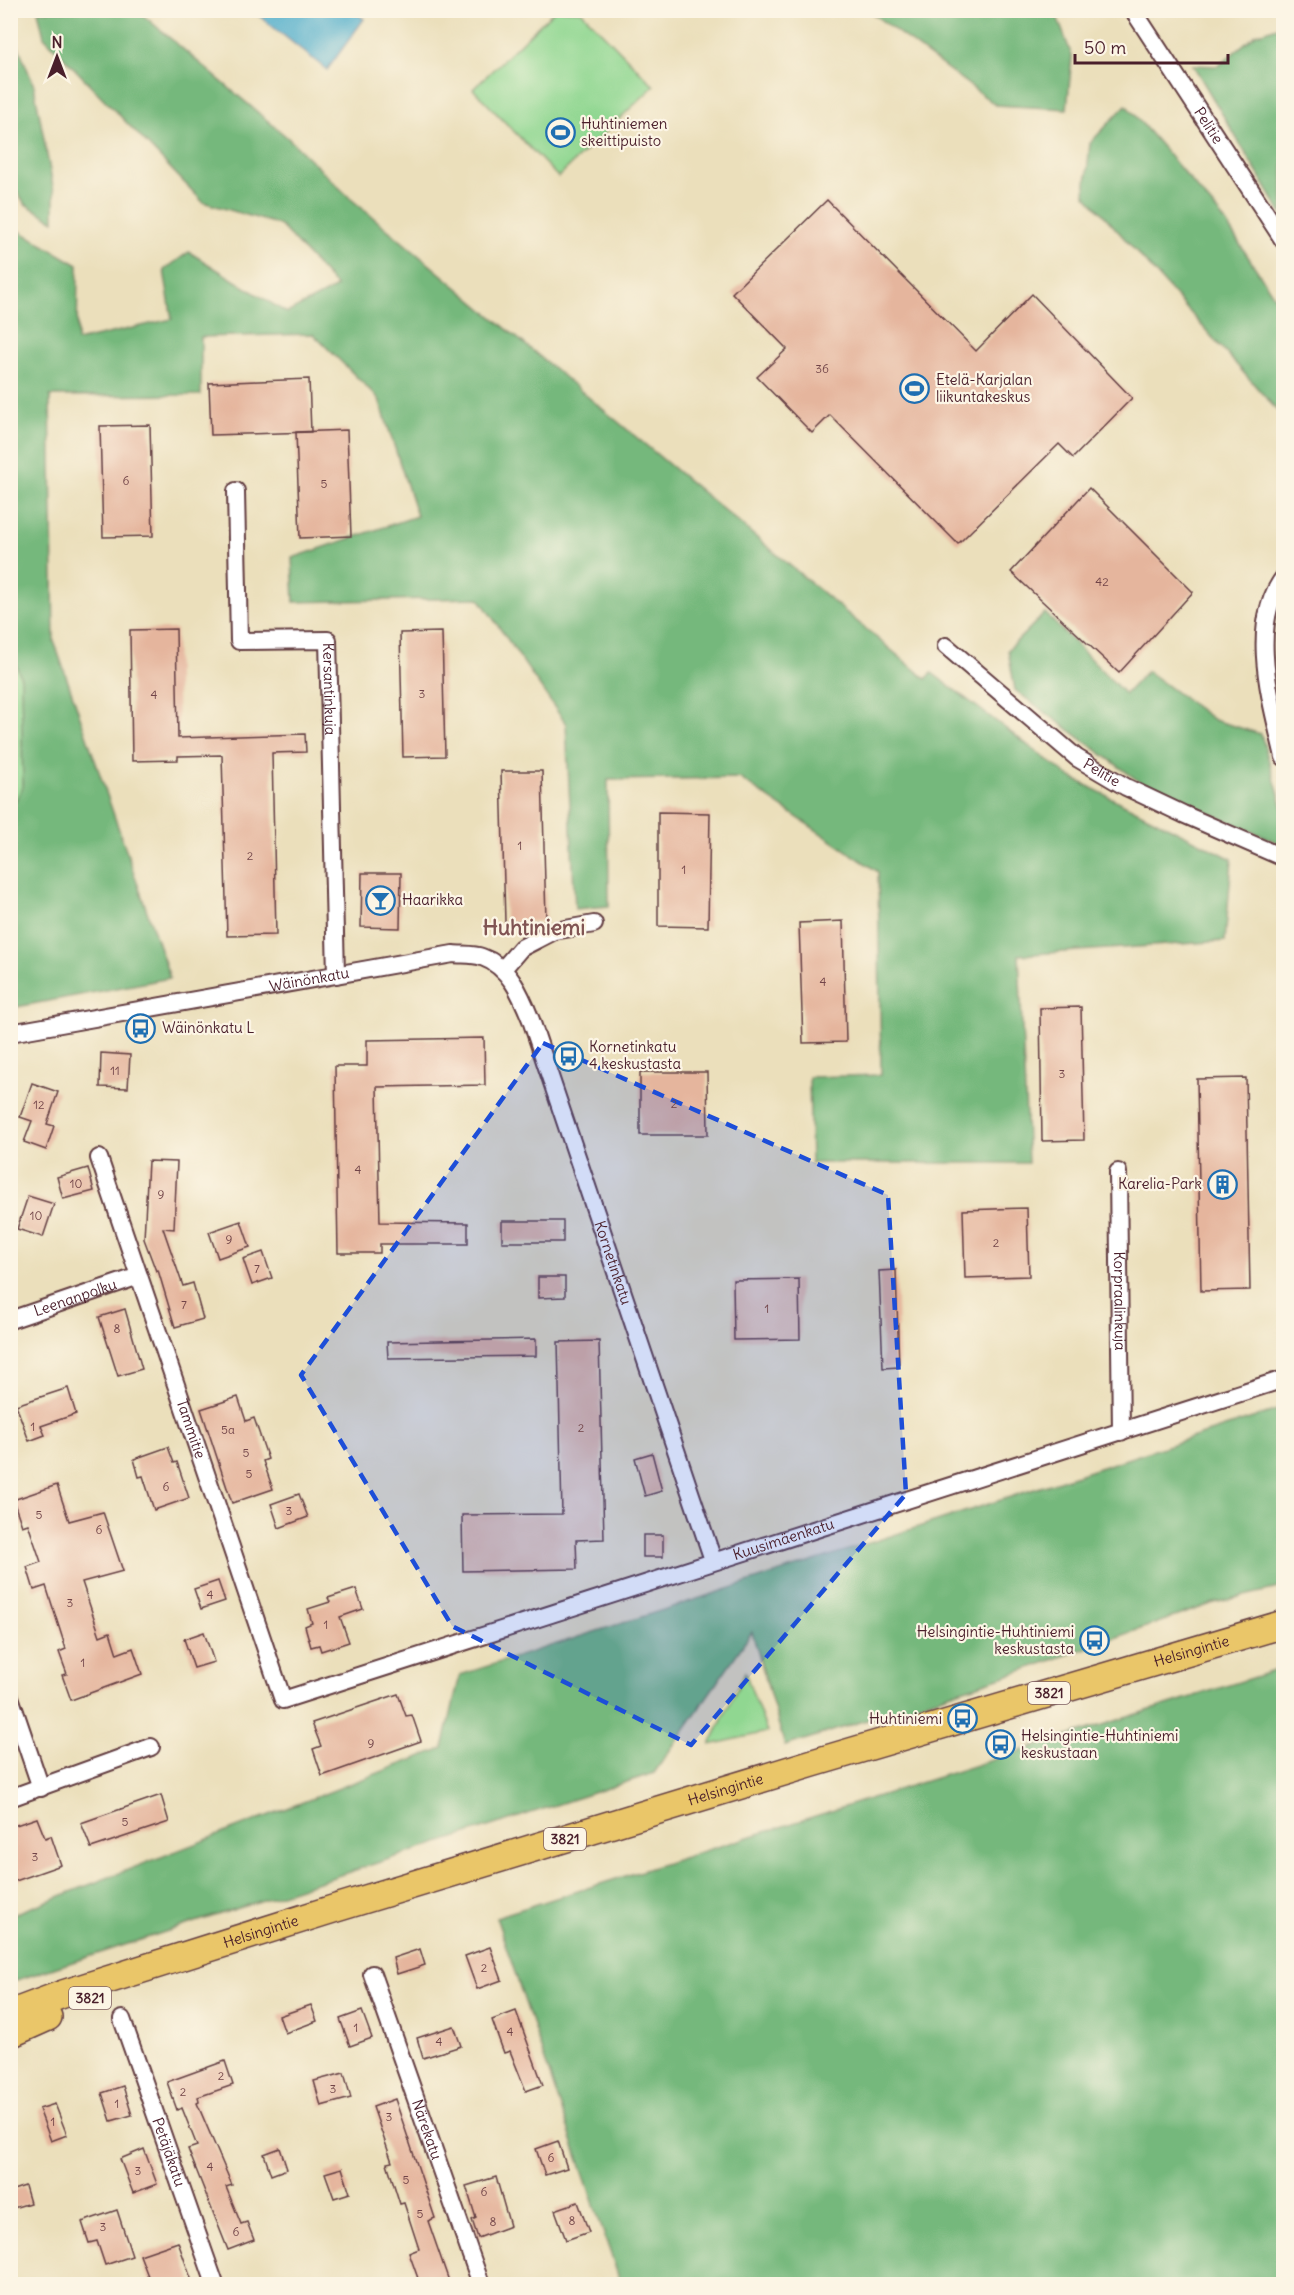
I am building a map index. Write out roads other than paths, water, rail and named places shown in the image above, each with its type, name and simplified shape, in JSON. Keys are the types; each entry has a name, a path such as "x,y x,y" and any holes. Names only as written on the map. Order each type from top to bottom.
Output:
{"main road":[{"name":"Helsingintie","path":"10,2014 63,1994 333,1909 1284,1624"},
{"name":"Helsingintie","path":"10,2034 169,1962"}],"street":[{"name":"Pelitie","path":"1133,10 1284,241"},
{"name":"Kersantinkuja","path":"236,491 239,641 328,640 336,975"},
{"path":"1284,577 1277,586 1266,615 1264,656 1284,757"},
{"name":"Pelitie","path":"946,646 1077,758 1126,787 1284,858"},
{"path":"503,969 521,948 554,930 594,924"},
{"name":"Wäinönkatu","path":"10,1033 453,954 482,957 503,969"},
{"name":"Kornetinkatu","path":"503,969 519,991 531,1020 713,1560"},
{"name":"Tammitie","path":"99,1158 283,1700"},
{"name":"Korpraalinkuja","path":"1118,1172 1121,1432"},
{"name":"Leenanpolku","path":"10,1320 140,1276"},
{"name":"Kuusimäenkatu","path":"283,1700 713,1560 1284,1379"},
{"path":"10,1698 41,1788"},
{"path":"10,1798 151,1747"},
{"name":"Närekatu","path":"372,1974 480,2284"},
{"name":"Petäjäkatu","path":"122,2019 215,2284"}],"water":[{"path":"253,11 353,11 364,19 327,70"}],"place":[{"name":"Huhtiniemen skeittipuisto","path":"560,133"},
{"name":"Etelä-Karjalan liikuntakeskus","path":"915,389"},
{"name":"Haarikka","path":"381,900"},
{"name":"Wäinönkatu L","path":"141,1028"},
{"name":"Kornetinkatu 4 keskustasta","path":"568,1056"},
{"name":"Karelia-Park","path":"1223,1184"},
{"name":"Helsingintie-Huhtiniemi keskustasta","path":"1095,1641"},
{"name":"Huhtiniemi","path":"963,1719"},
{"name":"Helsingintie-Huhtiniemi keskustaan","path":"1000,1745"}],"district":[{"name":"Huhtiniemi","path":"534,928"}]}
